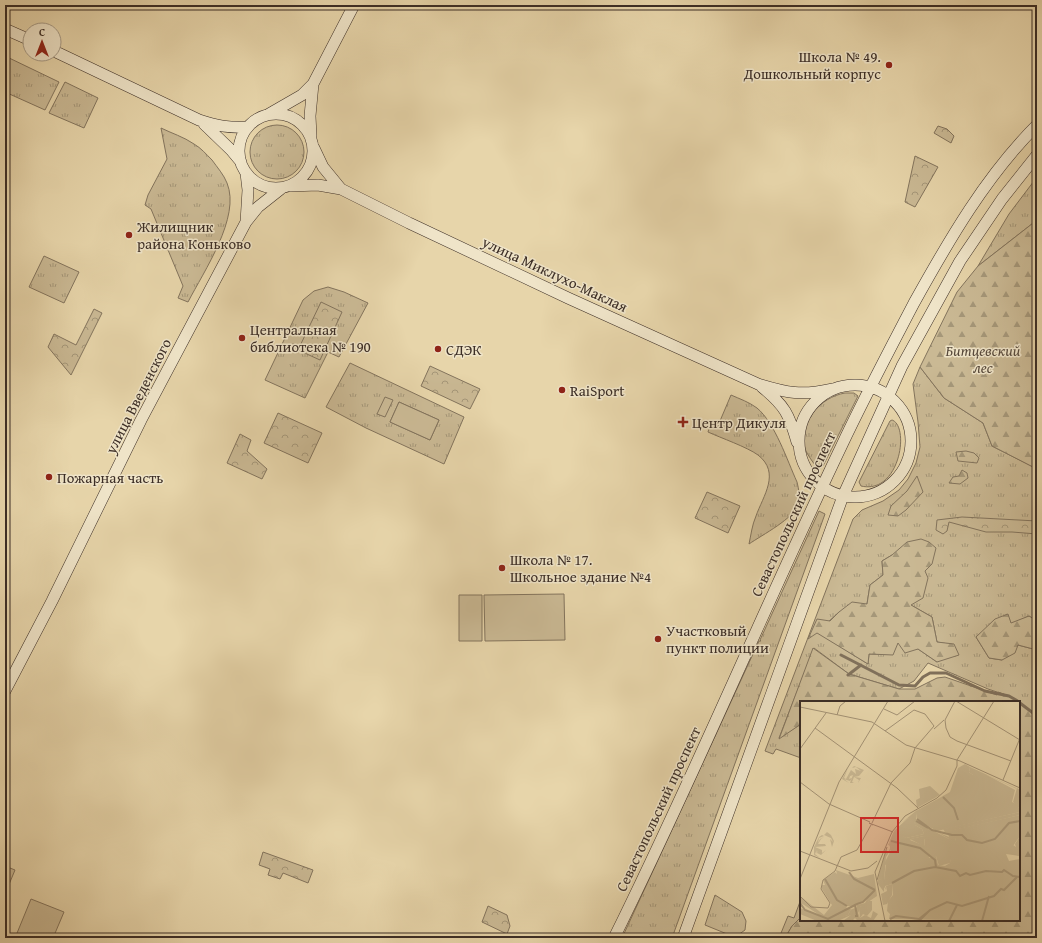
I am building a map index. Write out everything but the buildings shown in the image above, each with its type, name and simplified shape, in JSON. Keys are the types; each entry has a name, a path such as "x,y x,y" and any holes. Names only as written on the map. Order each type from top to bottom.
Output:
{"main road":[{"path":"313,84 310,116 313,159 308,171 300,180 286,187 271,188 253,180 246,173 239,153 243,134 254,122 302,96 313,84 354,5"},
{"path":"5,28 22,36"},
{"path":"62,55 199,120 219,126 233,128 248,127"},
{"path":"267,115 277,114 298,120 305,127 312,142"},
{"path":"199,120 215,133 241,162"},
{"name":"Севастопольский проспект","path":"614,938 659,844 870,385 941,253 985,186 1017,145 1037,125"},
{"name":"улица Миклухо-Маклая","path":"312,142 323,167 341,189"},
{"path":"683,938 843,496 902,366 960,262 1002,199 1037,155"},
{"name":"улица Введенского","path":"246,173 248,190 246,222"},
{"name":"улица Миклухо-Маклая","path":"286,187 318,185 341,189 409,223 568,298 758,384 801,394 815,393 851,384 870,385"},
{"name":"улица Введенского","path":"5,691 52,601 141,420 246,222 258,207 286,187"},
{"name":"улица Миклухо-Маклая","path":"758,384 775,398 786,412 805,465 812,477 822,487"},
{"path":"822,487 832,493 843,496 857,498 871,496 885,490 902,472 909,449 908,432 904,414 899,404 890,394 870,385"},
{"path":"800,452 799,438 805,415 812,404 820,396 832,389"}],"green space":[{"path":"5,56 59,82 45,110 5,92"},
{"path":"65,82 98,98 84,128 49,113"},
{"path":"272,125 282,125 292,129 300,137 304,147 304,157 300,167 292,175 282,179 272,179 262,175 254,167 250,157 250,147 254,137 262,129"},
{"path":"938,126 947,129 954,136 951,143 934,133"},
{"path":"161,128 182,137 206,153 224,177 230,197 229,212 219,244 188,302 178,298 183,286 151,209 145,205 148,195 167,159"},
{"path":"915,156 938,167 915,207 905,202"},
{"path":"1037,177 1037,220 978,266 1009,214"},
{"name":"Битцевский лес","path":"1037,220 1037,469 992,446 983,423 944,398 920,367 957,292 978,266"},
{"path":"44,256 79,272 64,303 29,287"},
{"path":"328,287 344,292 368,303 339,357 328,352 305,398 265,380 303,300 314,291"},
{"path":"321,302 342,312 320,360 298,350"},
{"path":"94,309 102,313 71,375 48,347 54,334 76,345"},
{"path":"350,363 464,417 444,464 366,428 326,407","holes":["399,402 439,420 430,440 390,422"]},
{"path":"430,366 480,389 470,409 421,386"},
{"path":"920,367 944,398 983,423 992,446 1037,469 1037,621 1029,616 1011,624 1007,614 976,637 989,658 1002,660 1018,645 1037,650 1037,716 1020,703 1020,701 928,663 914,681 899,689 849,674 814,648 779,738 800,725 800,758 776,749 773,754 765,751 853,519 862,510 883,501 899,490 908,479 916,463 920,447 913,384","holes":["892,555 911,605 932,617 937,642 954,645 937,662 918,649 898,642 892,654 869,654 868,664 817,632 839,612 867,604 870,585 883,575 882,561"]},
{"path":"854,393 858,396 823,466 817,468 805,449 803,439 804,429 813,412 820,405 836,395"},
{"path":"731,395 748,402 757,408 769,423 785,453 797,482 799,491 798,504 791,515 749,544 759,508 766,493 769,477 765,462 758,455 708,432 710,425 717,428"},
{"path":"385,397 393,400 385,417 377,414"},
{"path":"399,402 439,420 430,440 390,422"},
{"path":"278,413 322,433 308,463 264,443"},
{"path":"892,420 897,425 900,434 898,459 893,471 885,480 874,486 861,486 859,482 890,421"},
{"path":"240,434 251,440 247,451 267,469 262,479 227,463"},
{"path":"966,451 974,453 979,458 977,463 958,461 956,452"},
{"path":"962,470 967,473 968,478 960,484 949,483 953,477 959,476"},
{"path":"917,476 923,492 906,510 898,516 888,515 891,506 907,491"},
{"path":"707,492 740,506 728,533 695,518"},
{"path":"819,511 825,514 672,938 622,938 759,641 761,641 760,640"},
{"path":"962,517 1037,521 1037,534 986,532 949,522 947,531 943,534 936,530 937,520"},
{"path":"921,539 929,542 936,548 932,564 925,571 928,578 923,598 911,605 932,617 937,642 954,644 959,655 937,662 918,649 905,653 898,643 893,655 869,654 868,664 817,633 808,639 817,619 830,621 852,602 867,604 870,585 883,575 882,561 892,555 907,542"},
{"path":"564,594 565,640 485,641 484,595"},
{"path":"459,595 482,595 482,641 459,641"},
{"path":"1008,614 1011,623 1029,616 1037,621 1037,650 1018,645 1015,653 1002,660 989,658 976,637 995,619"},
{"path":"813,648 849,674 899,689 915,689 937,678 945,677 997,695 998,692 1017,701 800,701 800,725 779,739"},
{"path":"1020,703 1037,716 1037,938 785,938 792,926 800,918 800,921 1020,921"},
{"path":"263,852 313,870 308,883 283,873 280,879 268,875 270,869 259,865"},
{"path":"5,866 15,870 5,894"},
{"path":"715,895 742,912 746,921 745,930 738,935 732,936 705,925"},
{"path":"31,899 64,912 53,938 15,938"},
{"path":"800,902 800,918 792,926 785,938 779,938 788,916 794,918"},
{"path":"488,906 507,915 510,926 507,934 482,922"}],"waterway":[{"path":"841,655 899,685 915,686 923,677 930,673 946,673 985,691 1009,696 1017,701"},
{"path":"848,675 861,665"},
{"path":"1020,703 1037,716"}],"place":[{"name":"Школа № 49. Дошкольный корпус","path":"889,65"},
{"name":"Жилищник района Коньково","path":"129,235"},
{"name":"Центральная библиотека № 190","path":"242,338"},
{"name":"СДЭК","path":"438,349"},
{"name":"RaiSport","path":"562,390"},
{"name":"Центр Дикуля","path":"683,422"},
{"name":"Пожарная часть","path":"49,477"},
{"name":"Школа № 17. Школьное здание №4","path":"502,568"},
{"name":"Участковый пункт полиции","path":"658,639"}]}
